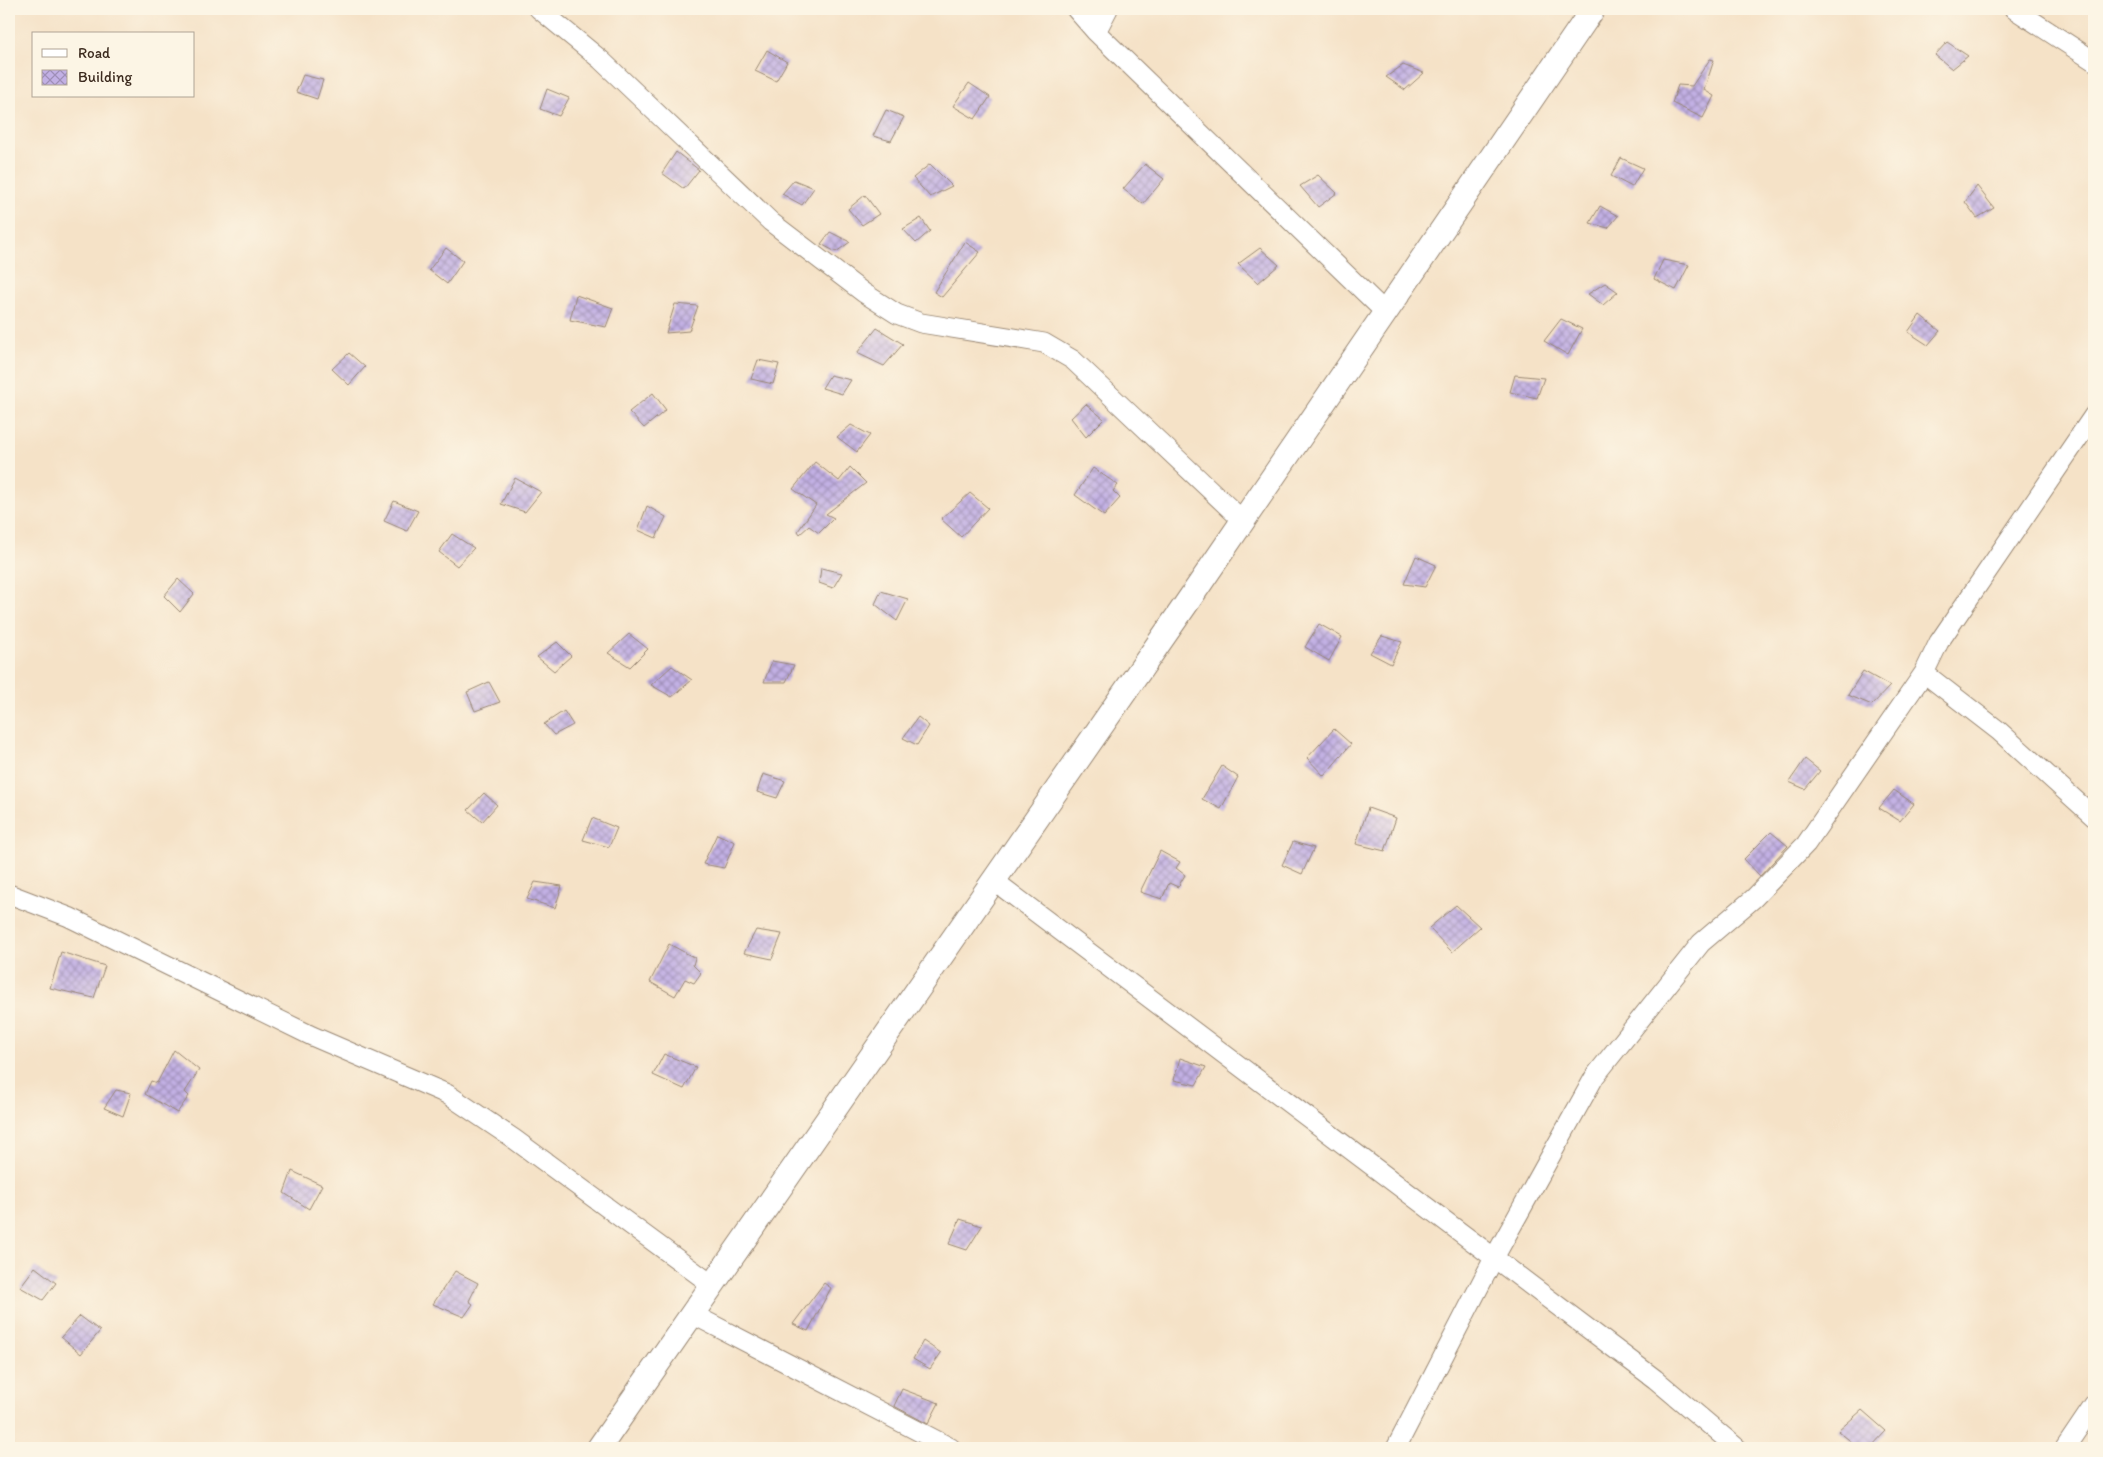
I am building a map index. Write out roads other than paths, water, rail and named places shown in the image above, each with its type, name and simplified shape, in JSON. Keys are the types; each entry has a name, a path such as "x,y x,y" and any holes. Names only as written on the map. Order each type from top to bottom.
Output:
{"main road":[{"path":"599,1448 1242,520 1593,9"}],"street":[{"path":"539,9 601,60 771,222 864,294 897,314 921,323 1044,343 1073,360 1242,520"},
{"path":"1076,9 1096,32 1385,312"},
{"path":"1096,32 1108,9"},
{"path":"2014,9 2094,61"},
{"path":"1396,1448 1494,1258 1596,1076 1701,943 1754,898 1806,844 1924,673 1939,642 2094,415"},
{"path":"1924,673 1999,731 2094,817"},
{"path":"993,880 1655,1379 1737,1448"},
{"path":"9,894 69,917 312,1036 447,1094 514,1139 711,1284"},
{"path":"692,1314 951,1448"},
{"path":"2065,1448 2094,1405"}]}
